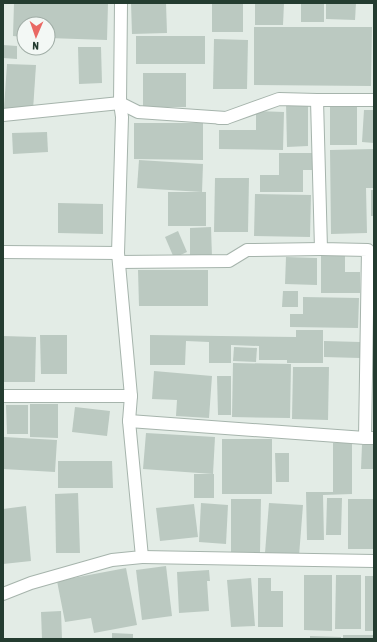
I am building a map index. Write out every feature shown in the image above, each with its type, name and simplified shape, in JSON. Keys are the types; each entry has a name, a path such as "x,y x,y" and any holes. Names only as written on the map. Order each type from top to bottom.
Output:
{"street":[{"path":"121,3 120,103 122,117 118,257 131,396 129,421 142,557"},
{"path":"122,117 226,118 280,99 374,100"},
{"path":"317,100 320,249"},
{"path":"3,115 120,103 138,112 226,118"},
{"path":"3,252 229,261 247,250 371,249 370,438 129,421"},
{"path":"3,396 131,396"},
{"path":"3,594 31,583 112,560 142,557 374,561"}],"building":[{"path":"14,3 108,3 107,40 56,38 56,16 16,16 16,36 13,36"},
{"path":"131,3 166,3 167,33 132,34"},
{"path":"212,3 243,3 243,32 212,32"},
{"path":"255,3 284,3 283,25 255,25"},
{"path":"301,3 324,3 324,22 301,22"},
{"path":"326,3 356,3 355,20 326,19"},
{"path":"254,27 372,27 371,86 254,85"},
{"path":"136,36 205,36 205,64 136,64"},
{"path":"214,39 248,40 247,89 213,89"},
{"path":"3,45 16,46 17,59 3,58"},
{"path":"78,47 101,47 102,83 79,84"},
{"path":"7,64 36,65 33,110 4,108"},
{"path":"143,73 186,73 186,107 143,107"},
{"path":"286,103 308,103 308,146 287,147"},
{"path":"330,107 357,107 357,145 330,145"},
{"path":"364,110 374,110 374,143 362,142"},
{"path":"256,111 284,112 283,150 219,149 219,130 256,130"},
{"path":"134,123 203,123 203,160 134,159"},
{"path":"47,132 48,152 13,154 12,133"},
{"path":"374,149 374,188 366,188 367,233 331,234 330,150"},
{"path":"279,153 312,153 312,170 303,170 303,192 260,192 260,175 279,175"},
{"path":"139,160 203,164 202,192 137,188"},
{"path":"215,178 249,178 248,232 214,232"},
{"path":"371,190 374,190 374,216 371,216"},
{"path":"168,192 206,192 206,226 168,226"},
{"path":"255,194 311,195 310,237 254,236"},
{"path":"58,203 103,204 103,234 58,233"},
{"path":"211,227 212,257 190,258 190,228"},
{"path":"178,231 187,252 174,258 165,237"},
{"path":"321,256 345,256 345,272 360,272 360,293 321,293"},
{"path":"286,257 317,258 317,285 285,284"},
{"path":"138,270 208,270 208,306 139,306"},
{"path":"283,291 298,291 298,307 282,307"},
{"path":"303,297 359,298 358,328 290,327 290,314 303,314"},
{"path":"296,330 323,330 323,363 287,363 287,360 259,360 259,346 231,345 231,363 209,363 209,342 186,341 185,365 150,365 150,335 296,337"},
{"path":"40,335 67,335 67,374 41,374"},
{"path":"3,336 36,337 35,382 4,382"},
{"path":"324,341 360,342 360,358 324,357"},
{"path":"234,347 257,348 256,362 233,361"},
{"path":"233,363 291,364 290,418 232,417"},
{"path":"293,367 329,367 328,420 292,419"},
{"path":"154,371 212,376 209,418 176,416 177,400 152,399"},
{"path":"217,376 231,376 231,415 218,415"},
{"path":"30,404 58,404 58,438 30,437"},
{"path":"6,405 28,405 28,434 7,434"},
{"path":"75,407 110,411 107,436 72,432"},
{"path":"146,433 215,437 213,474 143,469"},
{"path":"4,437 57,440 55,472 3,469"},
{"path":"222,439 272,439 272,494 222,494"},
{"path":"333,443 352,443 352,494 323,495 324,540 307,540 306,492 333,492"},
{"path":"362,445 374,445 374,469 361,469"},
{"path":"275,453 289,453 289,482 276,482"},
{"path":"58,461 112,461 113,488 58,488"},
{"path":"194,474 214,474 214,498 194,498"},
{"path":"78,493 80,553 56,553 55,494"},
{"path":"327,498 342,498 341,535 326,535"},
{"path":"231,499 261,499 260,553 231,552"},
{"path":"348,499 374,499 374,549 348,549"},
{"path":"201,503 228,505 226,544 199,542"},
{"path":"269,503 303,505 299,556 265,553"},
{"path":"194,504 198,537 160,541 156,508"},
{"path":"26,506 31,561 3,564 3,509"},
{"path":"166,566 172,616 142,620 136,570"},
{"path":"126,568 137,625 94,633 91,618 65,622 57,581"},
{"path":"209,570 210,581 207,581 209,611 179,613 177,572"},
{"path":"304,575 332,575 332,631 304,630"},
{"path":"336,575 361,575 361,629 335,629"},
{"path":"365,576 374,576 374,631 365,631"},
{"path":"251,578 255,626 231,627 227,580"},
{"path":"258,578 271,578 271,591 283,591 283,627 258,627"},
{"path":"61,611 62,639 42,639 41,612"},
{"path":"112,633 133,634 133,639 112,639"},
{"path":"343,635 374,635 374,639 343,639"},
{"path":"310,636 341,637 341,639 310,639"}]}
